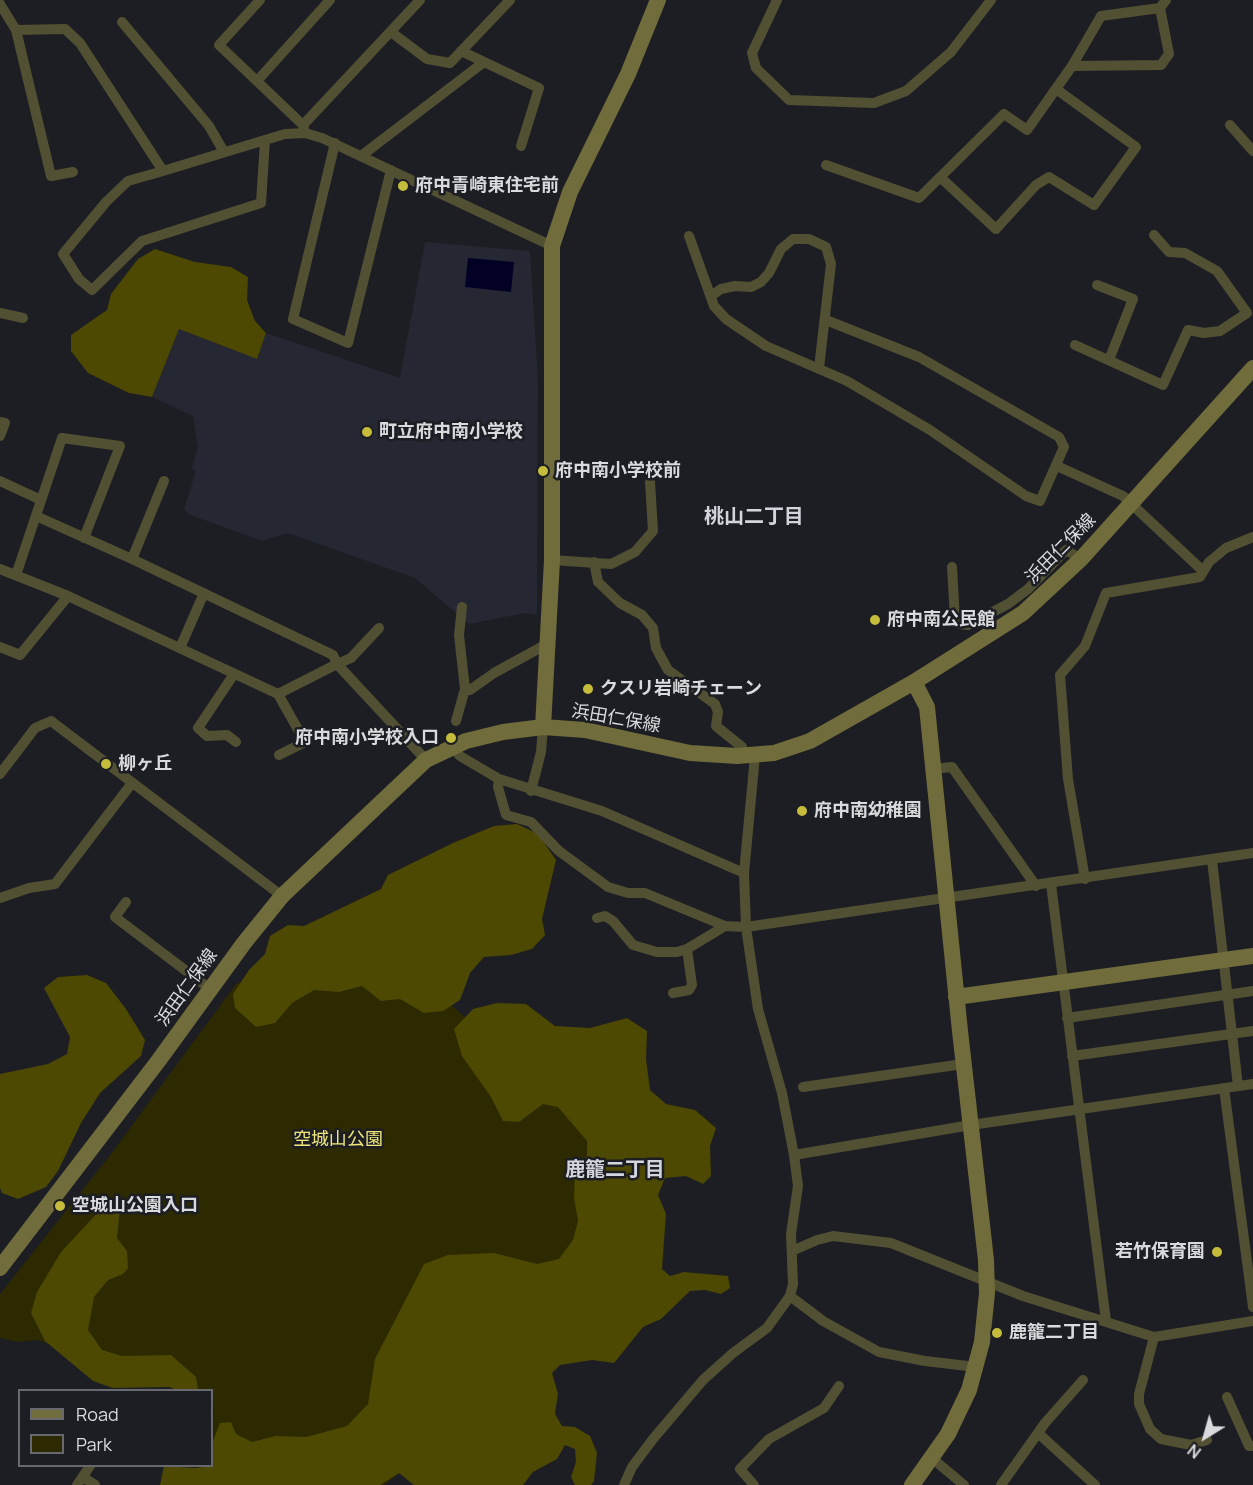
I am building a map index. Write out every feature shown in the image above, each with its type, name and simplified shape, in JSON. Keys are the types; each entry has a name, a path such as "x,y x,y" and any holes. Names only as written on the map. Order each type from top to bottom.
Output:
{"street":[{"path":"260,0 219,45 304,129 552,246"},
{"path":"256,81 330,0"},
{"path":"265,140 261,203 142,241 92,290 79,279 63,254 106,202 128,181 224,152 285,134 304,129 420,0"},
{"path":"531,791 541,752 552,560 552,246 570,192 628,74 658,0"},
{"path":"777,0 752,52 756,68 789,100 874,103 906,91 924,76 951,52 991,0"},
{"path":"390,32 427,59 450,63 508,1"},
{"path":"0,4 16,30 51,176 73,172"},
{"path":"826,165 919,198 1004,114 1027,130 1072,66 1101,16 1163,4 1169,54 1161,65 1072,66"},
{"path":"122,22 209,126 224,152"},
{"path":"16,30 65,28 80,43 163,171"},
{"path":"461,51 539,88 521,146"},
{"path":"361,156 484,62"},
{"path":"940,177 996,230 1036,184 1049,177 1094,205 1136,147 1056,89"},
{"path":"1230,124 1253,151"},
{"path":"335,144 293,319 348,343 391,170"},
{"path":"1075,345 1163,385 1188,330 1204,333 1220,331 1250,314 1217,272 1185,253 1169,252 1154,235"},
{"path":"689,236 714,306 726,319 756,340 847,381 930,430 1026,496 1040,501 1064,447 1059,438 919,357 826,320"},
{"path":"711,296 721,289 735,286 751,287 761,282 770,273 780,249 793,238 809,239 826,247 831,264 819,368"},
{"path":"1097,285 1132,299 1109,360"},
{"path":"0,313 23,318"},
{"name":"浜田仁保線","path":"0,1268 282,896 426,760 451,746 503,732 543,728 585,730 690,753 750,756 792,749 810,741 914,682 1023,613 1081,559 1249,378"},
{"path":"0,422 5,423 0,436"},
{"path":"16,575 62,438 120,446 84,538"},
{"path":"1057,466 1123,496 1203,571"},
{"path":"0,481 41,500"},
{"path":"132,559 164,481"},
{"path":"552,560 611,564 635,552 653,531 650,482"},
{"path":"36,516 333,655 337,664 426,760"},
{"path":"1085,879 1068,779 1060,675 1085,646 1106,593 1200,578 1203,571 1226,548 1253,537"},
{"path":"952,567 955,619 960,624 968,625 1008,604 1028,589 1066,550 1081,559"},
{"path":"594,562 598,582 620,603 642,615 653,628 656,648 669,670 715,704 718,712 716,726 750,756 744,873 746,927 758,1009 782,1093 798,1186 791,1234 793,1284 790,1296 767,1328 733,1353 703,1380 653,1439 632,1467 624,1485"},
{"path":"0,569 68,596 278,694 305,742 279,755"},
{"path":"180,648 204,593"},
{"path":"0,647 20,655 68,596"},
{"path":"456,721 465,689 459,635 462,607"},
{"path":"278,694 351,657 379,628"},
{"path":"465,689 470,690 494,673 548,644"},
{"path":"234,674 198,729 207,736 227,735 236,742"},
{"path":"912,1485 933,1459 956,1420 976,1367 985,1326 987,1282 927,707 914,682"},
{"path":"0,774 35,728 51,721 282,896"},
{"path":"451,746 460,756 499,779 531,791 602,811 744,873"},
{"path":"932,769 952,767 1036,886"},
{"path":"499,779 498,787 506,815 531,822 560,851 608,887 628,893 645,893 725,926 746,927 1253,853"},
{"path":"0,898 29,888 55,885 132,783"},
{"path":"1212,860 1238,1086"},
{"path":"1051,884 1106,1321"},
{"path":"126,902 115,917 210,989"},
{"path":"597,918 605,916 613,921 625,939 633,945 657,952 677,952 687,949 725,926"},
{"path":"673,993 690,990 692,985 687,949"},
{"path":"956,997 1253,956"},
{"path":"1067,1018 1253,991"},
{"path":"1072,1056 1253,1031"},
{"path":"803,1087 963,1064"},
{"path":"794,1155 972,1125 1253,1084"},
{"path":"1224,1088 1253,1307"},
{"path":"792,1251 833,1236 891,1243 987,1282 1068,1311 1154,1336 1253,1321"},
{"path":"790,1296 823,1320 879,1352 925,1361 976,1367"},
{"path":"1154,1336 1138,1394 1139,1404 1150,1429 1161,1439 1191,1444 1207,1440"},
{"path":"1001,1485 1038,1433 1083,1380"},
{"path":"754,1485 740,1469 769,1439 824,1408 839,1386"},
{"path":"1227,1397 1249,1446 1253,1446"},
{"path":"1038,1433 1095,1485"},
{"path":"933,1459 964,1485"},
{"path":"85,1472 95,1485"}],"shaded area":[{"name":"町立府中南小学校","path":"425,242 530,251 538,381 537,615 524,613 469,624 415,578 288,533 262,541 188,514 184,509 196,471 192,468 198,448 193,416 152,397 179,329 257,359 266,333 400,378"},
{"path":"155,249 195,262 231,267 248,277 247,300 255,321 266,333 257,359 179,329 152,397 129,393 88,373 71,351 71,335 107,310 111,294 138,259"},
{"path":"517,824 538,834 556,860 542,919 545,935 532,949 511,955 484,957 470,973 460,1000 443,1011 424,1013 400,999 381,1001 362,986 339,992 314,990 292,1003 275,1023 256,1027 235,1008 233,994 249,970 265,954 270,936 288,925 304,926 381,889 388,875 453,843 494,826"},
{"path":"87,975 106,983 126,1009 145,1040 141,1056 100,1093 81,1123 58,1171 46,1187 18,1199 2,1193 0,1188 0,1074 48,1064 67,1054 70,1037 44,988 58,977"},
{"path":"497,1003 526,1004 555,1026 590,1028 627,1018 647,1031 646,1059 650,1090 666,1104 695,1110 716,1128 710,1146 711,1176 703,1184 686,1176 665,1178 658,1195 666,1214 662,1269 670,1276 684,1272 728,1276 730,1288 721,1294 705,1290 690,1291 661,1319 643,1327 614,1363 592,1360 560,1365 552,1373 558,1394 555,1414 562,1426 575,1427 590,1436 597,1453 594,1481 591,1485 575,1485 571,1477 576,1462 575,1449 565,1445 557,1459 533,1472 523,1485 414,1485 399,1473 380,1485 160,1485 164,1467 213,1467 213,1441 220,1423 231,1422 236,1434 252,1442 275,1436 306,1437 347,1426 368,1404 375,1359 424,1264 448,1255 494,1253 537,1264 559,1259 573,1240 578,1221 574,1198 575,1173 587,1156 587,1141 558,1107 543,1104 519,1122 503,1121 491,1097 462,1056 454,1029 473,1009"},
{"path":"112,1202 120,1208 117,1238 127,1251 128,1268 123,1274 108,1280 94,1297 88,1330 102,1350 122,1356 171,1355 196,1377 198,1389 113,1388 93,1381 45,1341 31,1313 37,1292 61,1252 101,1209"}],"green space":[{"name":"空城山公園","path":"284,969 448,1002 470,1022 584,1100 596,1216 406,1468 384,1485 296,1485 213,1466 213,1389 194,1389 37,1340 17,1342 0,1338 0,1294 111,1154 236,984 255,975"}],"water":[{"path":"468,258 514,262 511,292 465,287"}],"place":[{"name":"府中青崎東住宅前","path":"403,186"},
{"name":"町立府中南小学校","path":"367,432"},
{"name":"府中南小学校前","path":"543,471"},
{"name":"府中南公民館","path":"875,620"},
{"name":"クスリ岩崎チェーン","path":"588,689"},
{"name":"府中南小学校入口","path":"451,738"},
{"name":"柳ヶ丘","path":"106,764"},
{"name":"府中南幼稚園","path":"802,811"},
{"name":"空城山公園入口","path":"60,1206"},
{"name":"若竹保育園","path":"1217,1252"},
{"name":"鹿籠二丁目","path":"997,1333"}],"district":[{"name":"桃山二丁目","path":"754,517"},
{"name":"鹿籠二丁目","path":"615,1170"}]}
